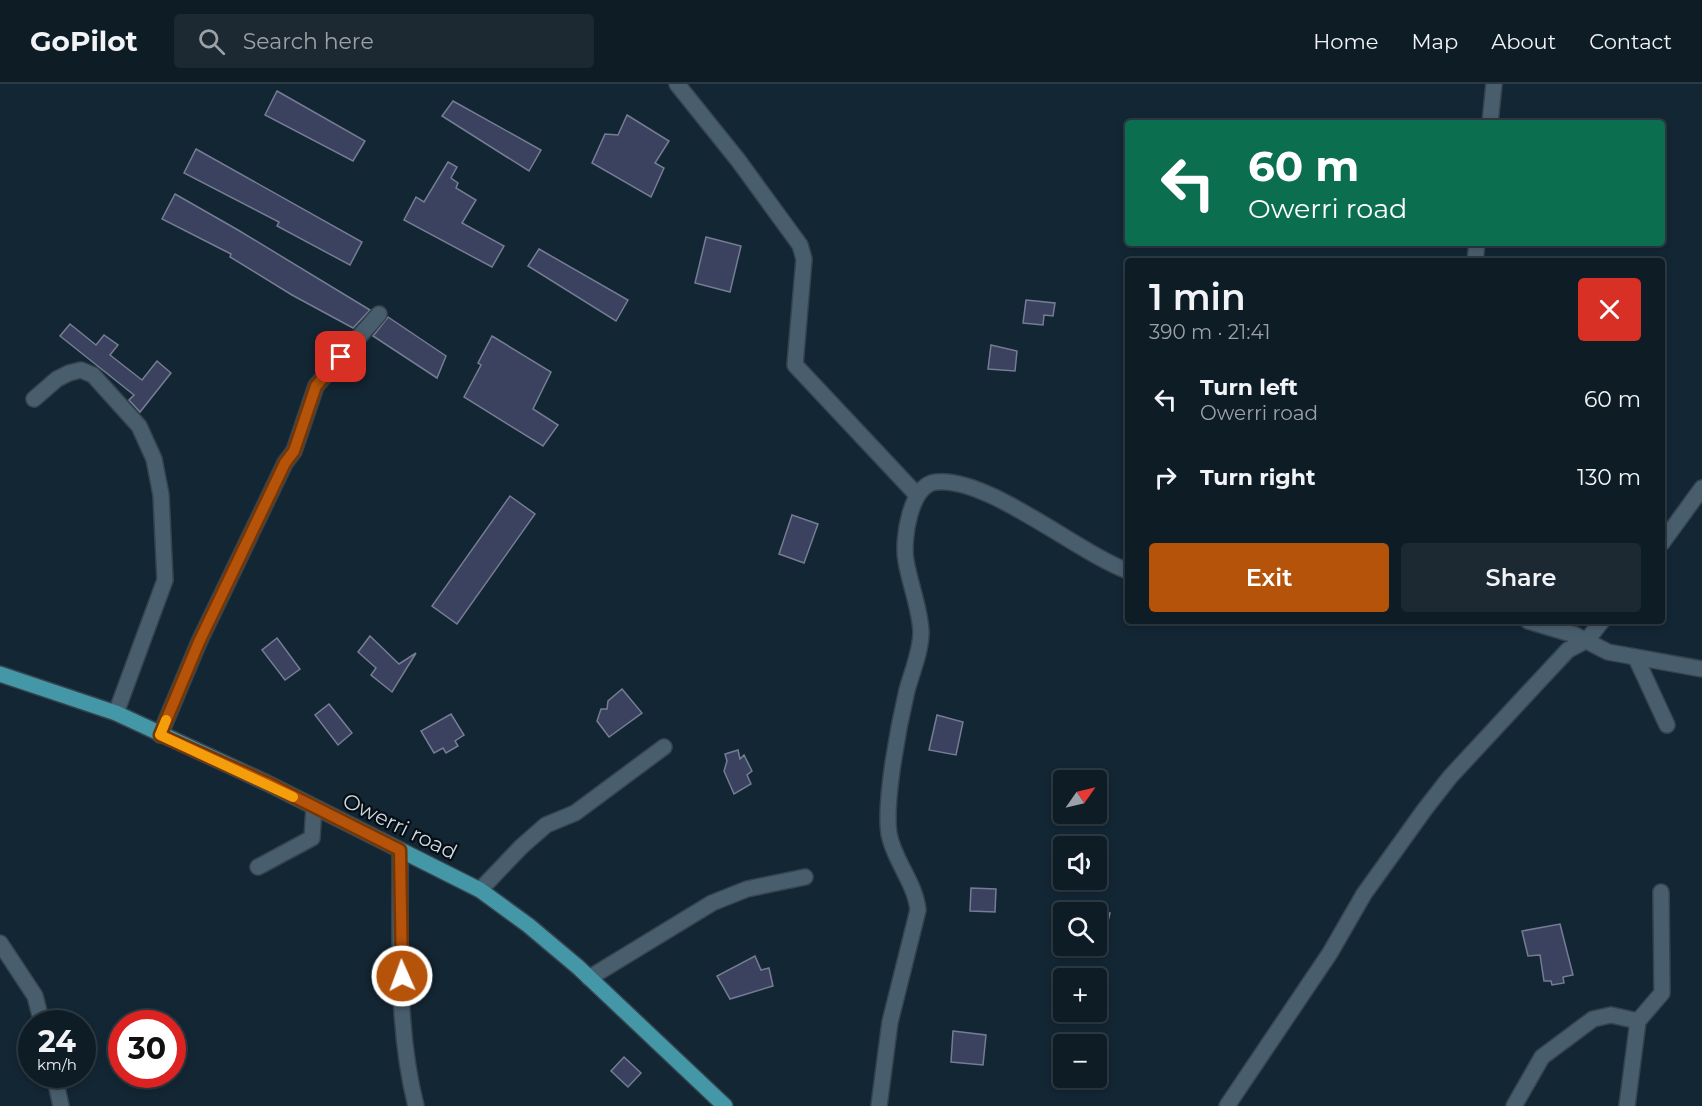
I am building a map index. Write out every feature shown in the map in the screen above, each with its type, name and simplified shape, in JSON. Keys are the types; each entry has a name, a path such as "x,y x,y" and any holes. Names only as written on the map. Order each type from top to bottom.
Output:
{"main road":[{"name":"Owerri road","path":"0,674 116,713 314,807 480,890 528,925 589,978 725,1106"}],"street":[{"path":"677,84 738,160 800,245 804,259 795,365 917,495"},
{"path":"1490,120 1494,84"},
{"path":"160,735 199,642 285,463 294,451 316,386 379,314"},
{"path":"34,399 57,379 69,373 81,370 93,375 139,426 154,459 161,495 165,580 116,713"},
{"path":"879,1106 890,1022 918,910 916,896 889,835 888,813 906,693 921,635 905,559 909,520 917,495 933,482 951,482 983,493 1125,569"},
{"path":"1665,539 1702,488"},
{"path":"1538,624 1581,637 1608,651 1702,669"},
{"path":"1227,1106 1324,962 1364,894 1425,809 1480,744 1581,637 1598,624"},
{"path":"1636,658 1667,725"},
{"path":"480,890 521,846 546,825 575,813 664,747"},
{"path":"258,867 312,838 314,807"},
{"path":"400,850 403,1017 409,1081 416,1106"},
{"path":"589,978 712,903 747,889 805,876"},
{"path":"1627,1106 1638,1021 1662,993 1661,892"},
{"path":"0,943 35,996 39,1010"},
{"path":"1514,1106 1542,1058 1593,1019 1611,1015 1638,1021"},
{"path":"57,1088 61,1106"}],"building":[{"path":"277,91 365,141 353,161 265,115"},
{"path":"453,101 541,150 529,171 442,116"},
{"path":"627,115 669,141 655,163 664,168 651,197 592,163 605,134 618,135"},
{"path":"196,149 362,242 350,265 277,226 279,222 184,173"},
{"path":"448,162 457,167 451,178 458,183 456,188 476,200 462,223 504,246 492,267 404,220 416,197 424,202"},
{"path":"175,194 370,310 353,328 292,295 230,257 231,254 162,219"},
{"path":"706,237 741,246 730,292 695,283"},
{"path":"539,249 628,300 616,321 528,266"},
{"path":"1026,300 1055,303 1053,316 1044,315 1043,325 1023,323"},
{"path":"388,317 446,356 437,378 373,336"},
{"path":"70,324 96,345 104,335 118,345 110,355 142,380 157,361 171,373 140,412 129,400 134,395 60,336"},
{"path":"492,336 551,372 533,409 558,425 543,446 464,397 481,365 478,363"},
{"path":"991,345 1017,351 1015,371 988,369"},
{"path":"510,496 535,514 457,624 432,606"},
{"path":"792,515 818,524 804,563 779,554"},
{"path":"370,636 399,664 416,653 392,692 371,675 376,668 358,652"},
{"path":"277,638 300,669 285,680 262,650"},
{"path":"622,689 642,713 609,737 597,721 601,709 607,709 608,701"},
{"path":"329,704 352,733 338,745 315,715"},
{"path":"451,714 464,735 455,741 458,746 446,753 443,748 434,753 421,731"},
{"path":"937,715 963,722 956,755 929,750"},
{"path":"738,750 740,759 744,755 752,771 747,775 751,784 734,794 724,771 727,761 725,754"},
{"path":"971,888 996,889 995,912 970,911"},
{"path":"1560,924 1573,975 1563,977 1564,983 1552,985 1551,981 1544,981 1540,955 1528,956 1522,931"},
{"path":"755,956 761,970 769,968 773,986 730,999 717,976"},
{"path":"953,1031 986,1035 983,1065 951,1062"},
{"path":"624,1057 641,1073 628,1087 611,1071"}],"slow traffic":[{"path":"166,720 160,735 293,797"}],"route":[{"path":"341,357 316,386 294,451 285,463 199,642 160,735 267,783 400,850 402,976"}]}
